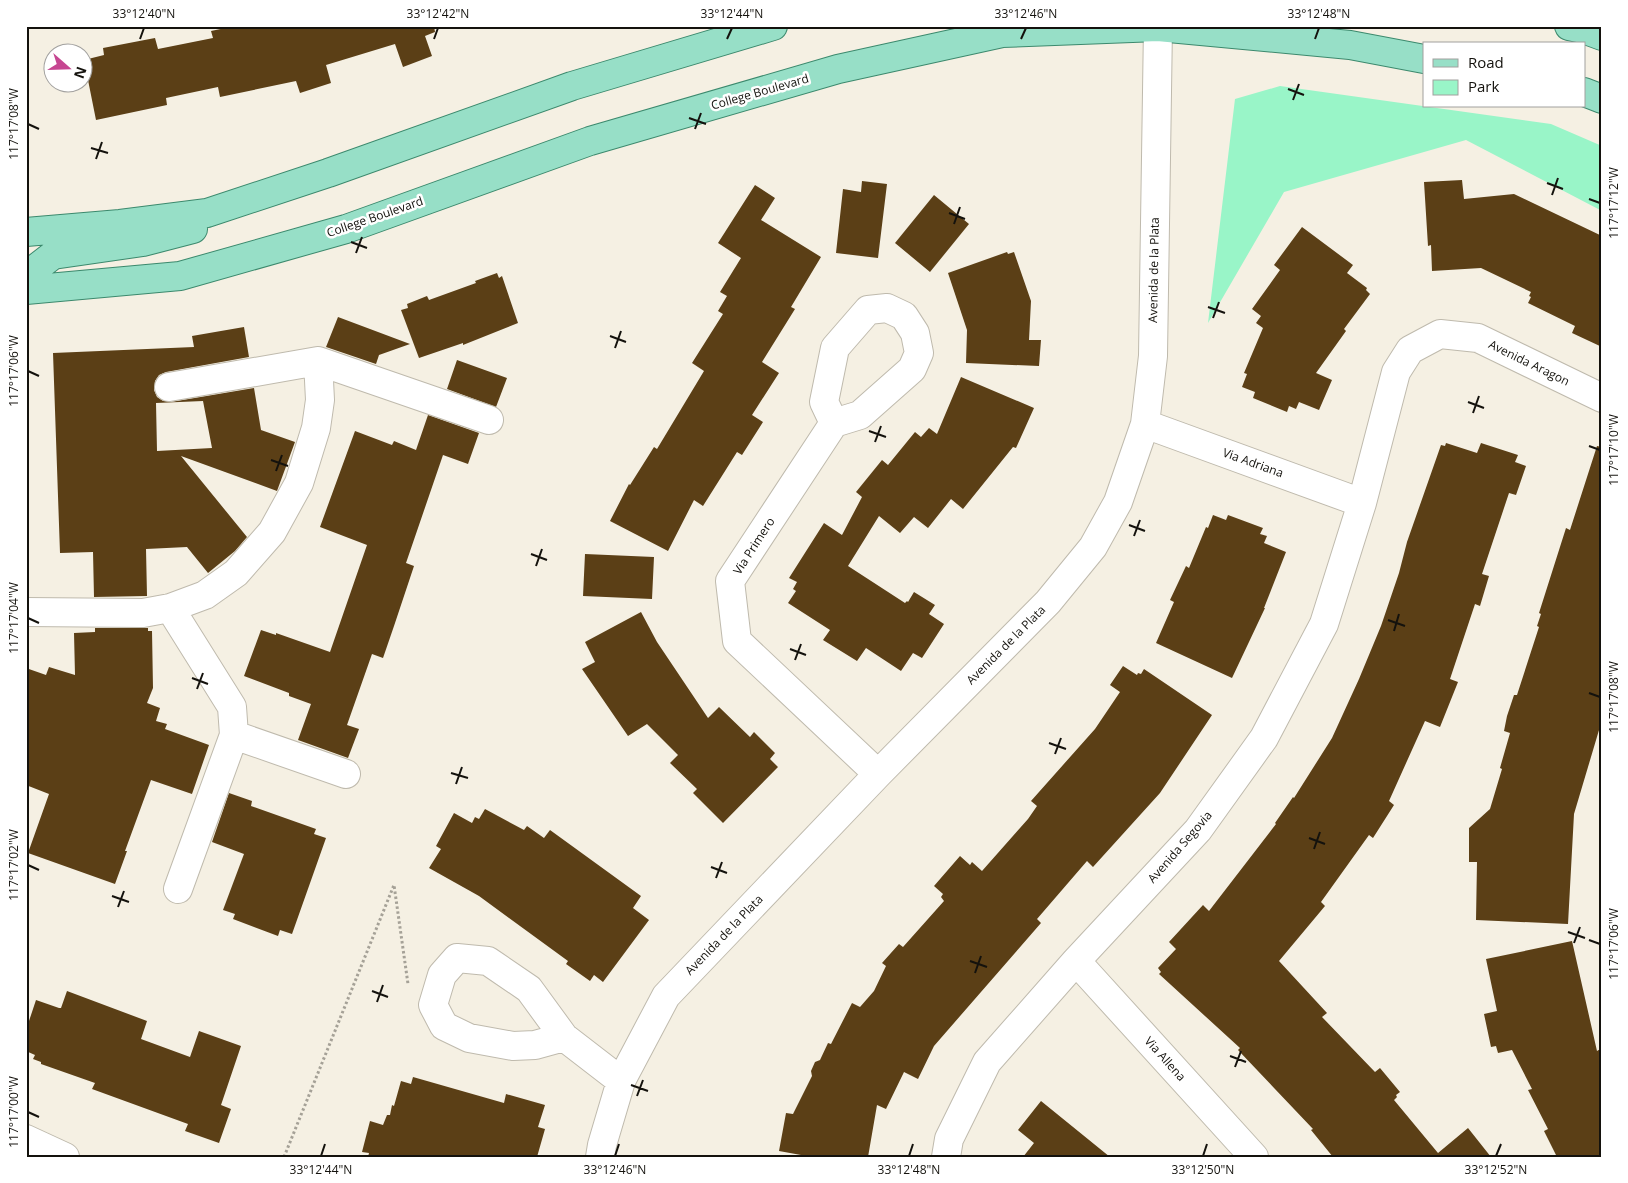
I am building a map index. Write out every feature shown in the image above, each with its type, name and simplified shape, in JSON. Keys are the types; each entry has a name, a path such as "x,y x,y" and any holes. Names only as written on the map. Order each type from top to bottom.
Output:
{"main road":[{"path":"26,232 120,224 207,212 328,173 572,86 773,26"},
{"path":"1569,26 1602,36"},
{"name":"College Boulevard","path":"26,290 180,276 346,229 590,141 838,69 1002,33 1158,27 1350,45 1423,59"},
{"path":"1586,93 1602,99"},
{"path":"26,276 53,255 143,242 193,229 207,212"}],"street":[{"name":"Avenida de la Plata","path":"600,1157 621,1081 666,996 878,774 1048,602 1094,547 1118,502 1145,424 1153,356 1158,27"},
{"name":"Avenida Aragon","path":"1362,503 1396,372 1410,350 1440,334 1478,338 1602,398"},
{"path":"26,612 143,613 170,608 205,595 236,573 272,532 299,483 316,428 320,400 318,360"},
{"path":"169,386 318,360 489,420"},
{"name":"Via Primero","path":"834,423 730,581 737,641 878,774"},
{"name":"Via Adriana","path":"1145,424 1362,503"},
{"name":"Avenida Segovia","path":"946,1157 949,1139 987,1062 1076,961 1198,830 1264,738 1324,624 1362,503"},
{"path":"170,608 232,707 234,735 178,889"},
{"path":"234,735 346,774"},
{"path":"564,1037 535,1044 513,1046 469,1038 444,1026 433,1005 442,975 457,958 488,961 528,989 564,1037 621,1081"},
{"name":"Via Allena","path":"1076,961 1254,1157"},
{"path":"26,1138 65,1157"}],"path":[{"path":"284,1157 394,885 408,984 433,1005"}],"green space":[{"path":"1280,86 1423,106 1423,108 1437,108 1551,124 1602,146 1602,211 1466,140 1284,192 1208,323 1235,99"}],"building":[{"path":"235,26 434,26 435,32 425,36 432,56 403,67 395,44 326,65 331,83 300,93 296,81 220,97 218,87 166,98 167,105 96,120 90,92 92,92 92,58 104,55 103,48 155,38 158,49 213,38 211,31"},
{"path":"1462,180 1464,199 1514,194 1602,236 1602,347 1572,333 1575,326 1528,303 1531,292 1481,268 1432,271 1431,245 1428,246 1424,182"},
{"path":"862,181 887,184 878,258 836,253 843,189 861,192"},
{"path":"755,185 775,198 761,220 821,257 791,307 795,309 762,362 779,373 752,415 763,422 742,455 737,452 703,506 694,500 668,551 610,521 629,484 654,447 657,449 704,371 692,363 723,314 718,311 727,296 720,292 741,258 718,243"},
{"path":"934,195 969,224 930,272 895,243"},
{"path":"1302,227 1353,265 1347,273 1367,288 1366,290 1370,294 1344,329 1346,331 1316,373 1332,380 1319,410 1299,402 1296,409 1289,406 1287,412 1253,398 1255,392 1242,387 1247,374 1244,373 1263,328 1256,323 1261,316 1252,309 1280,270 1274,265"},
{"path":"1007,252 1008,254 1014,252 1031,301 1029,340 1041,340 1039,366 966,363 967,330 948,273"},
{"path":"497,273 499,278 502,276 518,323 463,345 463,343 419,358 401,310 408,308 407,304 427,296 429,300 476,283 475,281"},
{"path":"338,317 410,344 379,355 376,364 326,347"},
{"path":"244,327 249,357 166,372 159,375 155,381 154,390 157,397 163,401 171,402 254,388 261,430 295,442 277,491 181,456 247,537 235,551 208,573 187,547 146,549 147,596 94,597 93,552 60,553 53,353 194,347 192,336","holes":["203,401 212,448 157,451 156,403"]},
{"path":"457,360 507,378 496,407 447,389"},
{"path":"961,377 1034,408 1016,448 1013,447 963,509 951,499 928,528 914,517 900,533 879,516 848,566 905,603 908,602 914,592 935,605 929,614 944,624 922,658 913,653 901,671 866,648 857,661 823,640 830,630 788,603 796,591 793,589 797,582 789,578 824,523 842,535 862,497 856,492 882,460 888,465 915,432 921,437 929,428 937,434"},
{"path":"428,415 479,433 468,464 443,455 406,563 414,566 383,658 372,654 347,725 359,729 348,758 298,740 311,704 289,696 289,693 244,676 261,630 276,635 276,633 330,652 367,545 320,527 355,431 392,445 394,441 416,450"},
{"path":"1446,443 1477,453 1481,443 1518,455 1515,462 1526,466 1516,495 1509,493 1482,574 1489,576 1480,606 1475,604 1450,679 1458,682 1440,727 1425,721 1389,801 1394,805 1373,838 1369,835 1321,902 1325,906 1279,961 1327,1013 1322,1017 1375,1072 1380,1068 1400,1092 1394,1100 1438,1153 1468,1128 1491,1157 1333,1157 1311,1130 1313,1129 1238,1050 1240,1048 1159,974 1161,972 1158,968 1176,949 1169,942 1203,905 1209,911 1276,824 1332,738 1381,626 1399,573 1407,542 1441,445 1445,446"},
{"path":"1597,446 1602,447 1602,720 1574,814 1568,924 1476,920 1477,862 1469,862 1469,828 1490,809 1510,733 1504,731 1507,716 1514,695 1517,695 1539,627 1537,626 1541,614 1539,613 1566,528 1570,530"},
{"path":"1213,515 1226,520 1228,515 1263,528 1260,534 1267,536 1264,543 1286,552 1265,608 1232,678 1156,643 1174,602 1170,600 1186,566 1189,568"},
{"path":"585,554 654,557 652,599 583,596"},
{"path":"641,612 657,642 708,718 719,707 750,737 754,732 775,753 770,759 778,767 723,823 693,793 697,789 670,763 678,755 647,724 628,736 582,669 595,662 585,642"},
{"path":"95,628 148,628 148,631 152,631 153,688 147,703 160,708 156,721 167,724 165,729 209,745 192,794 151,780 115,884 28,853 49,794 26,785 26,668 46,675 49,667 75,675 74,633 95,632"},
{"path":"1123,666 1137,675 1138,673 1141,674 1144,669 1212,715 1160,793 1093,867 1087,861 1037,919 1041,923 934,1046 918,1079 904,1072 886,1109 877,1105 868,1157 812,1157 779,1151 786,1113 793,1114 812,1076 811,1071 815,1062 820,1060 828,1043 831,1044 852,1003 860,1007 874,991 886,966 882,963 899,944 903,947 944,901 941,897 943,894 934,886 960,856 970,865 972,862 982,871 1028,819 1037,806 1031,801 1095,729 1120,692 1110,685"},
{"path":"229,793 252,801 251,806 316,829 314,834 326,838 292,934 280,930 278,936 233,919 235,914 223,910 244,854 212,842"},
{"path":"485,809 524,830 527,826 544,838 550,830 641,896 633,908 649,920 603,982 594,975 590,981 566,964 568,961 479,896 429,868 441,849 436,846 454,813 472,823 475,817 479,819"},
{"path":"1572,941 1597,1051 1602,1048 1602,1157 1557,1157 1544,1131 1548,1129 1528,1090 1532,1089 1512,1050 1498,1053 1496,1046 1491,1047 1484,1014 1497,1011 1486,959"},
{"path":"67,991 147,1021 141,1039 190,1057 199,1031 241,1046 221,1105 231,1109 219,1143 185,1131 188,1124 92,1089 95,1083 41,1064 41,1062 33,1059 35,1055 26,1051 26,1030 36,1000 61,1008"},
{"path":"413,1077 504,1103 506,1094 545,1105 538,1127 545,1129 537,1157 368,1157 369,1153 362,1152 370,1121 383,1125 387,1115 390,1115 392,1105 394,1106 401,1081 411,1084"},
{"path":"1041,1101 1110,1157 1023,1157 1034,1143 1018,1130"}]}
